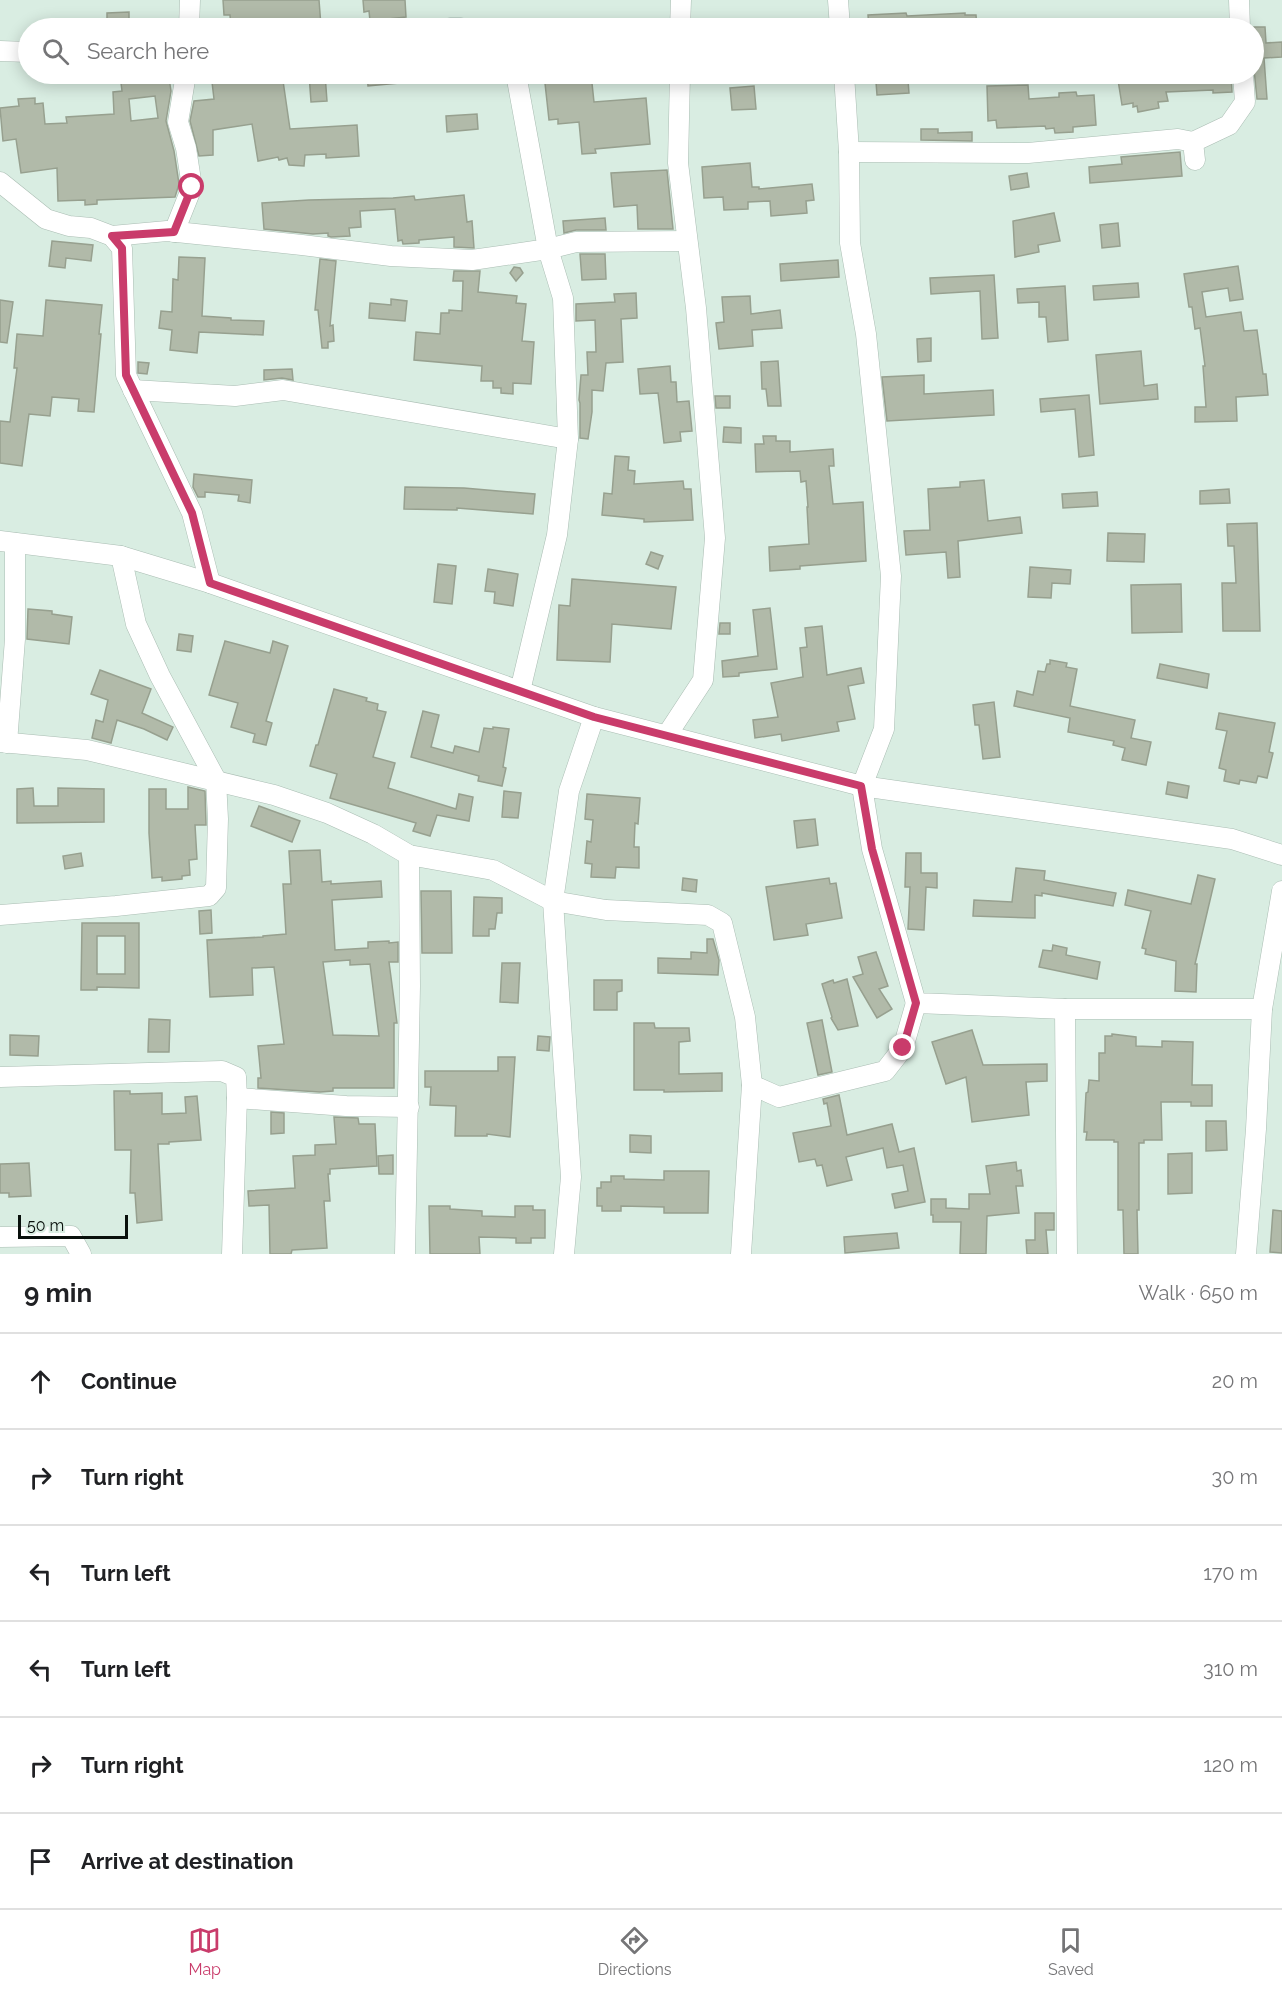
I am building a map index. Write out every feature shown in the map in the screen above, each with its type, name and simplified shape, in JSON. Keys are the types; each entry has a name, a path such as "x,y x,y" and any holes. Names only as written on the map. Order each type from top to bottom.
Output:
{"street":[{"path":"189,18 190,0"},
{"path":"680,18 681,0"},
{"path":"838,0 839,18"},
{"path":"1239,0 1240,18"},
{"path":"0,51 18,52"},
{"path":"174,232 192,187 186,148 178,122 184,84"},
{"path":"518,84 549,249 563,298 568,439 557,535 520,692"},
{"path":"667,735 703,680 715,538 696,308 678,163 680,84"},
{"path":"752,1084 779,1097 885,1071 903,1048 916,1003 872,849 861,786 884,729 891,576 866,334 850,243 849,152 845,84"},
{"path":"849,152 1028,153 1178,139 1194,151 1229,125 1245,102 1244,84"},
{"path":"0,182 46,219 69,226 91,228 112,236 174,232 302,244 391,256 472,260 576,243 687,241"},
{"path":"112,236 122,248 126,375 192,513 210,583"},
{"path":"133,390 235,396 283,390 568,439"},
{"path":"741,1254 752,1084 745,1017 722,923 708,915 606,910 553,901 493,870 409,855 373,834 327,813 274,795 87,750 4,742 15,639 8,542 121,556 210,583 594,717 861,786 1232,839 1282,855"},
{"path":"0,915 209,896 216,888 218,819 216,780 160,675 136,624 121,556"},
{"path":"564,1254 572,1177 553,901 569,791 594,717"},
{"path":"405,1254 411,986 409,855"},
{"path":"1246,1254 1256,1129 1262,1008 1282,891"},
{"path":"916,1003 1065,1009 1262,1008"},
{"path":"1065,1009 1067,1254"},
{"path":"0,1077 222,1071 236,1077 232,1254"},
{"path":"237,1098 346,1106 409,1107"},
{"path":"0,1237 71,1236 81,1254"}],"building":[{"path":"223,0 319,0 320,18 230,18 230,15 224,15"},
{"path":"363,0 405,0 406,17 370,18 369,11 364,12"},
{"path":"129,12 129,18 107,18 107,13"},
{"path":"906,13 907,16 965,13 965,15 976,15 976,18 868,18 868,15"},
{"path":"1264,27 1266,43 1282,42 1282,57 1264,58"},
{"path":"1264,58 1267,99 1257,99 1256,84 1264,84"},
{"path":"121,84 170,84 171,91 166,121 179,184 175,197 97,200 97,204 85,205 85,200 58,201 57,168 21,173 16,139 3,141 0,108 19,106 18,99 35,98 35,104 43,103 45,124 67,123 66,117 114,114 113,92 122,91","holes":["155,96 158,118 131,121 129,99"]},
{"path":"212,84 283,84 290,129 357,125 359,156 326,158 326,154 305,155 304,166 289,165 287,158 279,160 278,157 258,161 252,124 213,130 213,155 199,156 190,121 194,101 214,99"},
{"path":"310,84 326,84 327,101 311,102"},
{"path":"545,84 592,84 594,102 646,98 650,144 595,149 596,153 582,154 579,122 558,124 558,119 549,120"},
{"path":"876,84 908,84 909,93 877,95"},
{"path":"1119,84 1232,84 1232,92 1213,93 1213,90 1166,92 1168,101 1158,102 1159,108 1138,112 1137,106 1133,107 1133,103 1122,105"},
{"path":"1028,85 1029,99 1059,97 1059,93 1076,92 1077,96 1094,95 1096,125 1073,127 1073,132 1055,133 1054,128 1046,129 1045,126 997,128 996,120 988,121 987,86"},
{"path":"754,86 756,109 732,110 730,88"},
{"path":"477,114 478,129 447,132 446,116"},
{"path":"921,129 938,129 938,133 972,132 972,141 921,140"},
{"path":"1180,152 1182,176 1090,183 1089,167 1122,164 1121,157"},
{"path":"750,163 752,187 759,187 759,189 812,184 814,200 806,201 807,213 771,216 770,201 748,202 748,209 724,210 723,197 704,198 702,167"},
{"path":"667,170 673,229 638,229 637,205 614,207 611,173"},
{"path":"1027,173 1029,187 1011,190 1009,176"},
{"path":"464,195 467,222 472,221 474,248 454,247 454,237 403,244 402,240 398,241 395,209 360,211 361,227 349,228 350,236 331,237 328,233 313,234 264,229 262,203 414,196 415,200"},
{"path":"1054,213 1060,241 1038,245 1039,252 1015,257 1013,221"},
{"path":"605,218 606,230 576,230 564,233 563,221"},
{"path":"1118,223 1120,246 1102,248 1100,225"},
{"path":"52,241 93,245 91,261 66,258 65,268 49,266"},
{"path":"580,254 605,254 606,279 582,280"},
{"path":"179,257 205,258 202,316 264,321 263,335 199,332 197,353 170,350 172,330 159,328 161,311 172,312 173,279 178,280"},
{"path":"320,259 336,261 330,326 333,325 334,341 328,342 328,348 322,348 318,310 315,310"},
{"path":"838,260 839,277 781,281 780,264"},
{"path":"1238,266 1243,299 1230,301 1228,288 1202,292 1206,317 1241,312 1244,331 1257,330 1268,395 1236,397 1237,421 1195,422 1195,407 1206,407 1203,366 1205,366 1200,328 1195,329 1184,274"},
{"path":"514,267 520,268 523,273 516,281 510,273"},
{"path":"454,271 480,271 478,292 517,296 516,303 526,304 522,341 534,342 531,384 513,383 513,394 501,393 501,388 493,388 493,381 481,381 482,366 414,360 416,332 440,334 441,313 449,313 449,310 462,311 463,281 453,281"},
{"path":"994,275 998,338 982,339 980,291 931,294 930,278"},
{"path":"1138,283 1139,297 1094,300 1093,286"},
{"path":"1065,286 1068,340 1048,342 1046,317 1039,317 1039,302 1018,303 1017,289"},
{"path":"636,293 637,318 621,319 623,362 606,363 603,391 592,390 588,439 580,438 581,375 588,375 587,352 596,352 595,320 576,321 576,304 615,302 614,294"},
{"path":"750,296 751,314 780,310 782,328 752,330 753,346 719,349 716,323 724,322 722,297"},
{"path":"391,299 407,301 405,321 369,318 370,303 391,305"},
{"path":"0,300 13,302 7,343 0,342"},
{"path":"46,300 102,305 94,412 78,411 79,399 52,397 50,416 29,414 22,466 0,463 0,421 10,422 17,368 14,368 17,334 43,336"},
{"path":"931,338 931,361 918,362 917,339"},
{"path":"1141,351 1144,386 1157,384 1158,399 1100,404 1096,355"},
{"path":"778,361 781,406 768,406 766,389 762,389 761,362"},
{"path":"138,362 149,363 147,374 138,373"},
{"path":"670,366 671,382 676,382 677,402 689,401 692,431 680,432 681,441 664,443 658,393 640,394 638,369"},
{"path":"292,369 293,380 282,378 264,380 264,370"},
{"path":"924,375 924,394 993,390 994,415 887,421 882,377"},
{"path":"1089,395 1094,455 1079,457 1075,409 1041,412 1040,399"},
{"path":"715,396 730,396 730,408 716,408"},
{"path":"724,427 741,428 741,443 723,442"},
{"path":"763,436 776,436 776,441 790,441 790,452 833,449 834,466 829,466 833,504 863,502 866,561 800,566 800,569 770,571 769,547 809,544 808,507 806,481 801,482 800,471 756,472 755,444 764,444"},
{"path":"615,456 629,457 628,470 635,471 634,484 683,481 684,489 691,489 693,520 644,522 644,519 602,515 604,493 612,494"},
{"path":"194,474 252,480 250,503 238,501 239,495 205,492 205,497 198,497 193,487"},
{"path":"984,480 988,521 1020,517 1022,533 958,541 960,577 948,578 946,552 906,555 904,531 930,530 928,489 960,487 960,482"},
{"path":"405,487 464,488 535,494 533,514 457,508 457,510 404,509"},
{"path":"1229,489 1230,503 1200,504 1200,491"},
{"path":"1097,492 1098,506 1063,508 1062,494"},
{"path":"1257,523 1260,631 1223,631 1222,583 1236,583 1234,546 1228,546 1227,524"},
{"path":"1108,533 1145,534 1144,562 1107,561"},
{"path":"651,552 663,556 658,569 646,564"},
{"path":"438,564 456,566 452,604 434,602"},
{"path":"1030,567 1071,570 1070,584 1052,583 1051,598 1028,597"},
{"path":"488,569 518,574 513,606 494,603 495,592 485,591"},
{"path":"572,579 676,587 671,629 612,624 610,662 557,660 559,605 570,606"},
{"path":"1181,584 1182,632 1132,633 1131,585"},
{"path":"770,608 777,669 723,677 722,661 758,656 753,610"},
{"path":"28,609 52,611 52,614 72,617 69,644 27,639"},
{"path":"720,623 730,623 730,634 719,634"},
{"path":"822,626 827,675 861,668 864,683 848,686 855,719 837,722 839,731 782,741 781,734 755,738 753,720 778,717 771,683 803,677 800,648 807,647 805,628"},
{"path":"179,634 193,636 191,652 177,650"},
{"path":"225,641 270,653 273,641 288,646 266,721 272,723 266,745 253,742 255,734 231,727 238,703 209,695"},
{"path":"1050,660 1067,663 1066,667 1077,669 1070,706 1135,720 1131,738 1151,742 1146,765 1122,760 1125,748 1113,745 1114,741 1068,732 1070,718 1014,706 1017,691 1033,695 1038,671 1045,672"},
{"path":"1160,664 1209,674 1207,688 1157,678"},
{"path":"100,670 151,689 142,713 173,727 167,740 117,720 111,743 92,738 96,720 103,722 108,700 91,694"},
{"path":"334,689 367,698 366,701 378,704 377,710 386,712 373,757 395,763 388,788 456,809 459,794 473,797 469,821 437,815 430,836 413,831 416,823 330,798 337,774 310,766"},
{"path":"994,702 1000,757 983,759 979,725 975,725 973,705"},
{"path":"423,711 439,715 431,747 453,753 455,746 479,752 484,728 509,729 502,786 478,781 479,776 411,757"},
{"path":"1219,713 1275,723 1269,752 1273,753 1267,778 1258,776 1256,783 1240,780 1239,784 1224,781 1226,770 1219,768 1227,731 1216,729"},
{"path":"1168,782 1189,786 1187,798 1166,794"},
{"path":"188,787 205,791 206,825 195,825 197,859 189,860 190,875 182,876 182,879 162,881 162,877 152,878 149,789 166,789 166,809 188,809"},
{"path":"33,788 34,806 58,806 58,788 104,789 104,822 17,823 17,789"},
{"path":"504,791 521,793 518,818 502,817"},
{"path":"587,794 640,798 638,824 635,823 634,847 639,847 639,868 616,867 615,878 591,877 592,864 585,863 587,841 591,842 593,820 585,819"},
{"path":"259,806 300,821 292,842 251,826"},
{"path":"815,819 818,845 797,848 794,821"},
{"path":"320,850 322,882 331,881 331,884 381,881 382,897 332,900 335,950 368,948 368,942 398,942 398,962 389,962 397,1023 394,1023 394,1088 333,1088 333,1091 320,1092 258,1088 258,1078 261,1078 258,1046 284,1044 274,967 252,968 253,995 210,997 207,940 286,934 283,884 291,884 289,851","holes":["350,960 350,965 370,964 379,1036 333,1035 323,962"]},
{"path":"81,853 83,866 65,869 63,856"},
{"path":"906,853 921,853 921,873 937,873 937,888 926,887 924,930 908,929 910,887 905,887"},
{"path":"1016,868 1045,871 1044,880 1116,893 1113,906 1042,893 1042,896 1035,895 1035,918 973,916 974,900 1012,902"},
{"path":"1198,875 1215,879 1195,964 1197,964 1196,992 1175,991 1176,961 1145,954 1146,949 1142,948 1151,911 1125,905 1128,890 1191,904"},
{"path":"683,878 697,880 696,892 682,890"},
{"path":"829,878 830,884 836,883 842,918 806,924 808,935 774,940 766,887"},
{"path":"421,891 451,891 452,953 422,953"},
{"path":"474,897 502,898 502,913 497,913 495,929 489,929 489,936 473,936"},
{"path":"211,910 212,933 200,934 199,911"},
{"path":"82,923 139,923 139,988 97,987 97,990 81,990","holes":["97,936 125,936 125,974 97,974"]},
{"path":"707,939 713,939 719,960 718,975 658,973 658,958 691,959 691,952 707,953"},
{"path":"1053,945 1067,948 1066,955 1100,962 1097,979 1039,967 1043,950 1052,951"},
{"path":"876,952 888,986 879,989 892,1009 877,1018 853,977 863,974 858,957"},
{"path":"502,963 520,963 518,1003 500,1002"},
{"path":"847,979 858,1026 838,1030 831,1018 822,984"},
{"path":"594,980 622,980 622,991 617,992 617,1010 594,1010"},
{"path":"149,1019 170,1020 169,1052 148,1052"},
{"path":"822,1020 832,1072 818,1075 807,1023"},
{"path":"634,1023 654,1023 655,1028 689,1028 690,1041 679,1042 679,1074 722,1073 722,1091 634,1090"},
{"path":"972,1030 983,1065 1047,1064 1047,1081 1026,1082 1029,1115 972,1122 966,1077 946,1084 932,1042"},
{"path":"1112,1034 1136,1037 1136,1046 1162,1047 1162,1041 1193,1042 1192,1085 1212,1085 1212,1106 1191,1106 1191,1102 1161,1102 1162,1140 1144,1140 1144,1143 1139,1143 1138,1254 1124,1254 1123,1210 1118,1210 1118,1142 1086,1140 1087,1132 1084,1132 1089,1080 1099,1081 1099,1053 1105,1053 1105,1036 1112,1036"},
{"path":"10,1035 39,1036 38,1056 10,1055"},
{"path":"538,1036 550,1037 549,1051 537,1050"},
{"path":"498,1057 515,1057 510,1137 487,1134 487,1136 455,1136 456,1106 430,1105 431,1087 425,1087 425,1071 498,1071"},
{"path":"114,1091 130,1091 130,1094 162,1093 162,1114 186,1113 185,1097 197,1096 201,1140 158,1144 162,1220 137,1223 135,1193 130,1193 131,1150 115,1150"},
{"path":"839,1095 847,1135 892,1124 899,1152 914,1148 925,1202 895,1208 892,1194 908,1191 903,1165 887,1168 883,1148 846,1157 852,1180 827,1186 822,1165 817,1166 815,1159 799,1162 793,1133 831,1126 827,1103 824,1104 823,1099"},
{"path":"271,1112 284,1113 284,1133 271,1134"},
{"path":"334,1117 358,1118 359,1124 375,1124 377,1166 330,1169 330,1174 328,1174 330,1201 324,1201 327,1248 292,1250 291,1254 270,1254 269,1205 249,1206 248,1191 295,1188 293,1156 315,1155 315,1145 336,1144"},
{"path":"1206,1121 1226,1121 1227,1150 1206,1151"},
{"path":"630,1135 651,1136 651,1153 630,1152"},
{"path":"1192,1153 1192,1193 1168,1194 1168,1154"},
{"path":"393,1155 393,1174 379,1174 378,1156"},
{"path":"1016,1162 1017,1171 1021,1170 1023,1186 1016,1186 1019,1213 987,1216 986,1254 960,1254 961,1222 933,1222 931,1199 946,1199 946,1208 969,1209 969,1194 990,1194 986,1166"},
{"path":"29,1163 31,1196 9,1197 9,1193 0,1193 0,1164"},
{"path":"664,1171 709,1171 708,1213 664,1213 664,1207 621,1206 621,1211 602,1211 602,1206 597,1206 597,1188 601,1188 601,1182 611,1182 611,1176 624,1176 624,1179 664,1180"},
{"path":"429,1206 450,1206 450,1209 482,1211 482,1216 515,1217 515,1206 533,1206 533,1210 545,1210 545,1238 531,1238 531,1243 516,1243 516,1238 479,1237 480,1254 430,1254"},
{"path":"1273,1210 1282,1211 1282,1253 1270,1252"},
{"path":"1035,1213 1054,1213 1054,1230 1046,1230 1048,1254 1027,1254 1026,1240 1035,1240"},
{"path":"897,1233 899,1248 845,1253 844,1237"}],"route":[{"path":"192,187 174,232 112,236 122,248 126,375 192,513 210,583 594,717 861,786 872,849 916,1003 903,1048"}]}
